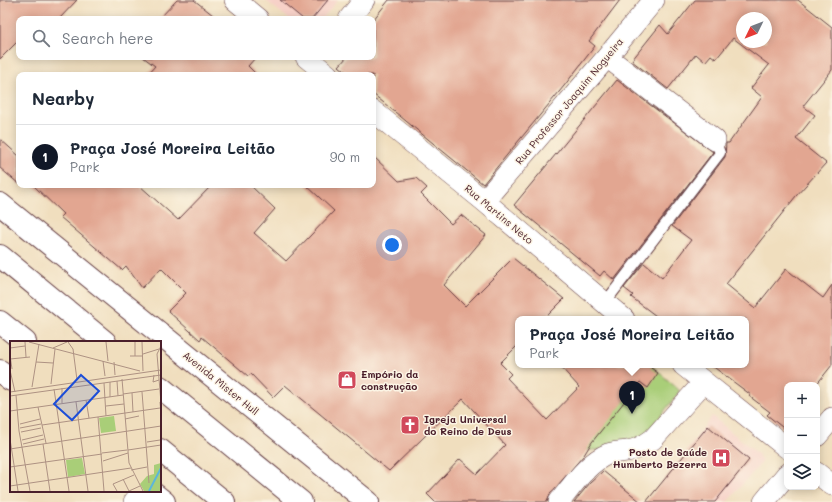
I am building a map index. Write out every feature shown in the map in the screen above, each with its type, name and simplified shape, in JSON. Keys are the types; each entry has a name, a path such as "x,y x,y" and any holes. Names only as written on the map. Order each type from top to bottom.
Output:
{"main road":[{"name":"Avenida Mister Hull","path":"0,204 368,502"},
{"path":"0,256 104,341"},
{"path":"0,322 24,341"},
{"path":"0,371 10,379"},
{"path":"161,388 301,502"},
{"path":"161,451 224,502"},
{"path":"151,492 164,502"}],"street":[{"path":"235,0 254,16"},
{"path":"351,16 364,0"},
{"name":"Rua Professor Joaquim Nogueira","path":"484,201 654,0"},
{"path":"607,57 715,140"},
{"name":"Rua Martins Neto","path":"376,113 484,201 620,316"},
{"path":"687,368 784,446"},
{"path":"559,502 577,480 597,461 609,454 630,451 653,440 704,382"},
{"path":"820,432 832,418"},
{"path":"820,475 832,485"},
{"path":"764,502 784,478"},
{"path":"134,502 142,492"}],"lane":[{"path":"604,304 720,153 715,140"}],"shaded area":[{"path":"265,0 338,0 325,16 285,16"},
{"name":"Posto de Saúde Humberto Bezerra","path":"712,416 758,454 762,462 727,502 659,502 653,497"}],"green space":[{"path":"648,368 654,368 680,391 645,436 603,450 576,450"}],"building":[{"path":"0,0 77,0 62,16 16,16 16,43 0,59"},
{"path":"177,0 194,0 214,16 162,16"},
{"path":"280,0 328,0 315,16 299,16"},
{"path":"389,0 620,0 589,41 595,46 483,184 376,96 376,72 346,72 339,66 344,60 376,60 376,16"},
{"path":"695,0 798,0 832,27 832,70 803,106 815,115 796,139 826,163 796,196 726,284 755,308 786,269 823,298 832,285 832,365 818,382 784,382 784,429 767,415 770,412 749,396 751,395 715,368 749,368 749,316 656,316 631,297 633,295 624,288 644,263 662,278 691,240 672,226 725,157 726,143 729,143 762,97 751,88 769,65 746,48 772,48 772,12 736,12 736,40 733,38 716,59 711,55 705,62 696,54 668,89 632,60 660,25 668,34"},
{"path":"147,60 253,60 248,66 254,72 150,72 155,66"},
{"path":"617,80 713,152 614,280 604,271 600,276 514,205"},
{"path":"0,139 16,153 16,181 0,168"},
{"path":"376,159 399,181 416,178 427,188 421,194 451,224 461,215 486,235 444,285 465,306 513,258 564,299 547,316 515,316 515,348 500,363 511,374 507,378 547,420 579,387 562,368 651,368 658,373 648,388 640,382 592,442 584,455 550,494 547,502 435,502 427,494 460,459 477,474 505,445 463,399 389,471 285,385 273,397 251,374 248,376 202,337 200,340 168,311 186,293 161,268 142,288 126,266 122,270 60,217 63,214 36,188 142,188 178,220 209,188 253,188 275,209 254,233 286,261 334,211 309,188 376,188"},
{"name":"Posto de Saúde Humberto Bezerra","path":"708,426 749,460 715,502 646,502"},
{"path":"603,471 641,502 574,502 590,483"}],"place":[{"name":"Empório da construção","path":"347,380"},
{"name":"Praça José Moreira Leitão","path":"632,414"},
{"name":"Igreja Universal do Reino de Deus","path":"410,425"},
{"name":"Posto de Saúde Humberto Bezerra","path":"721,458"}]}
